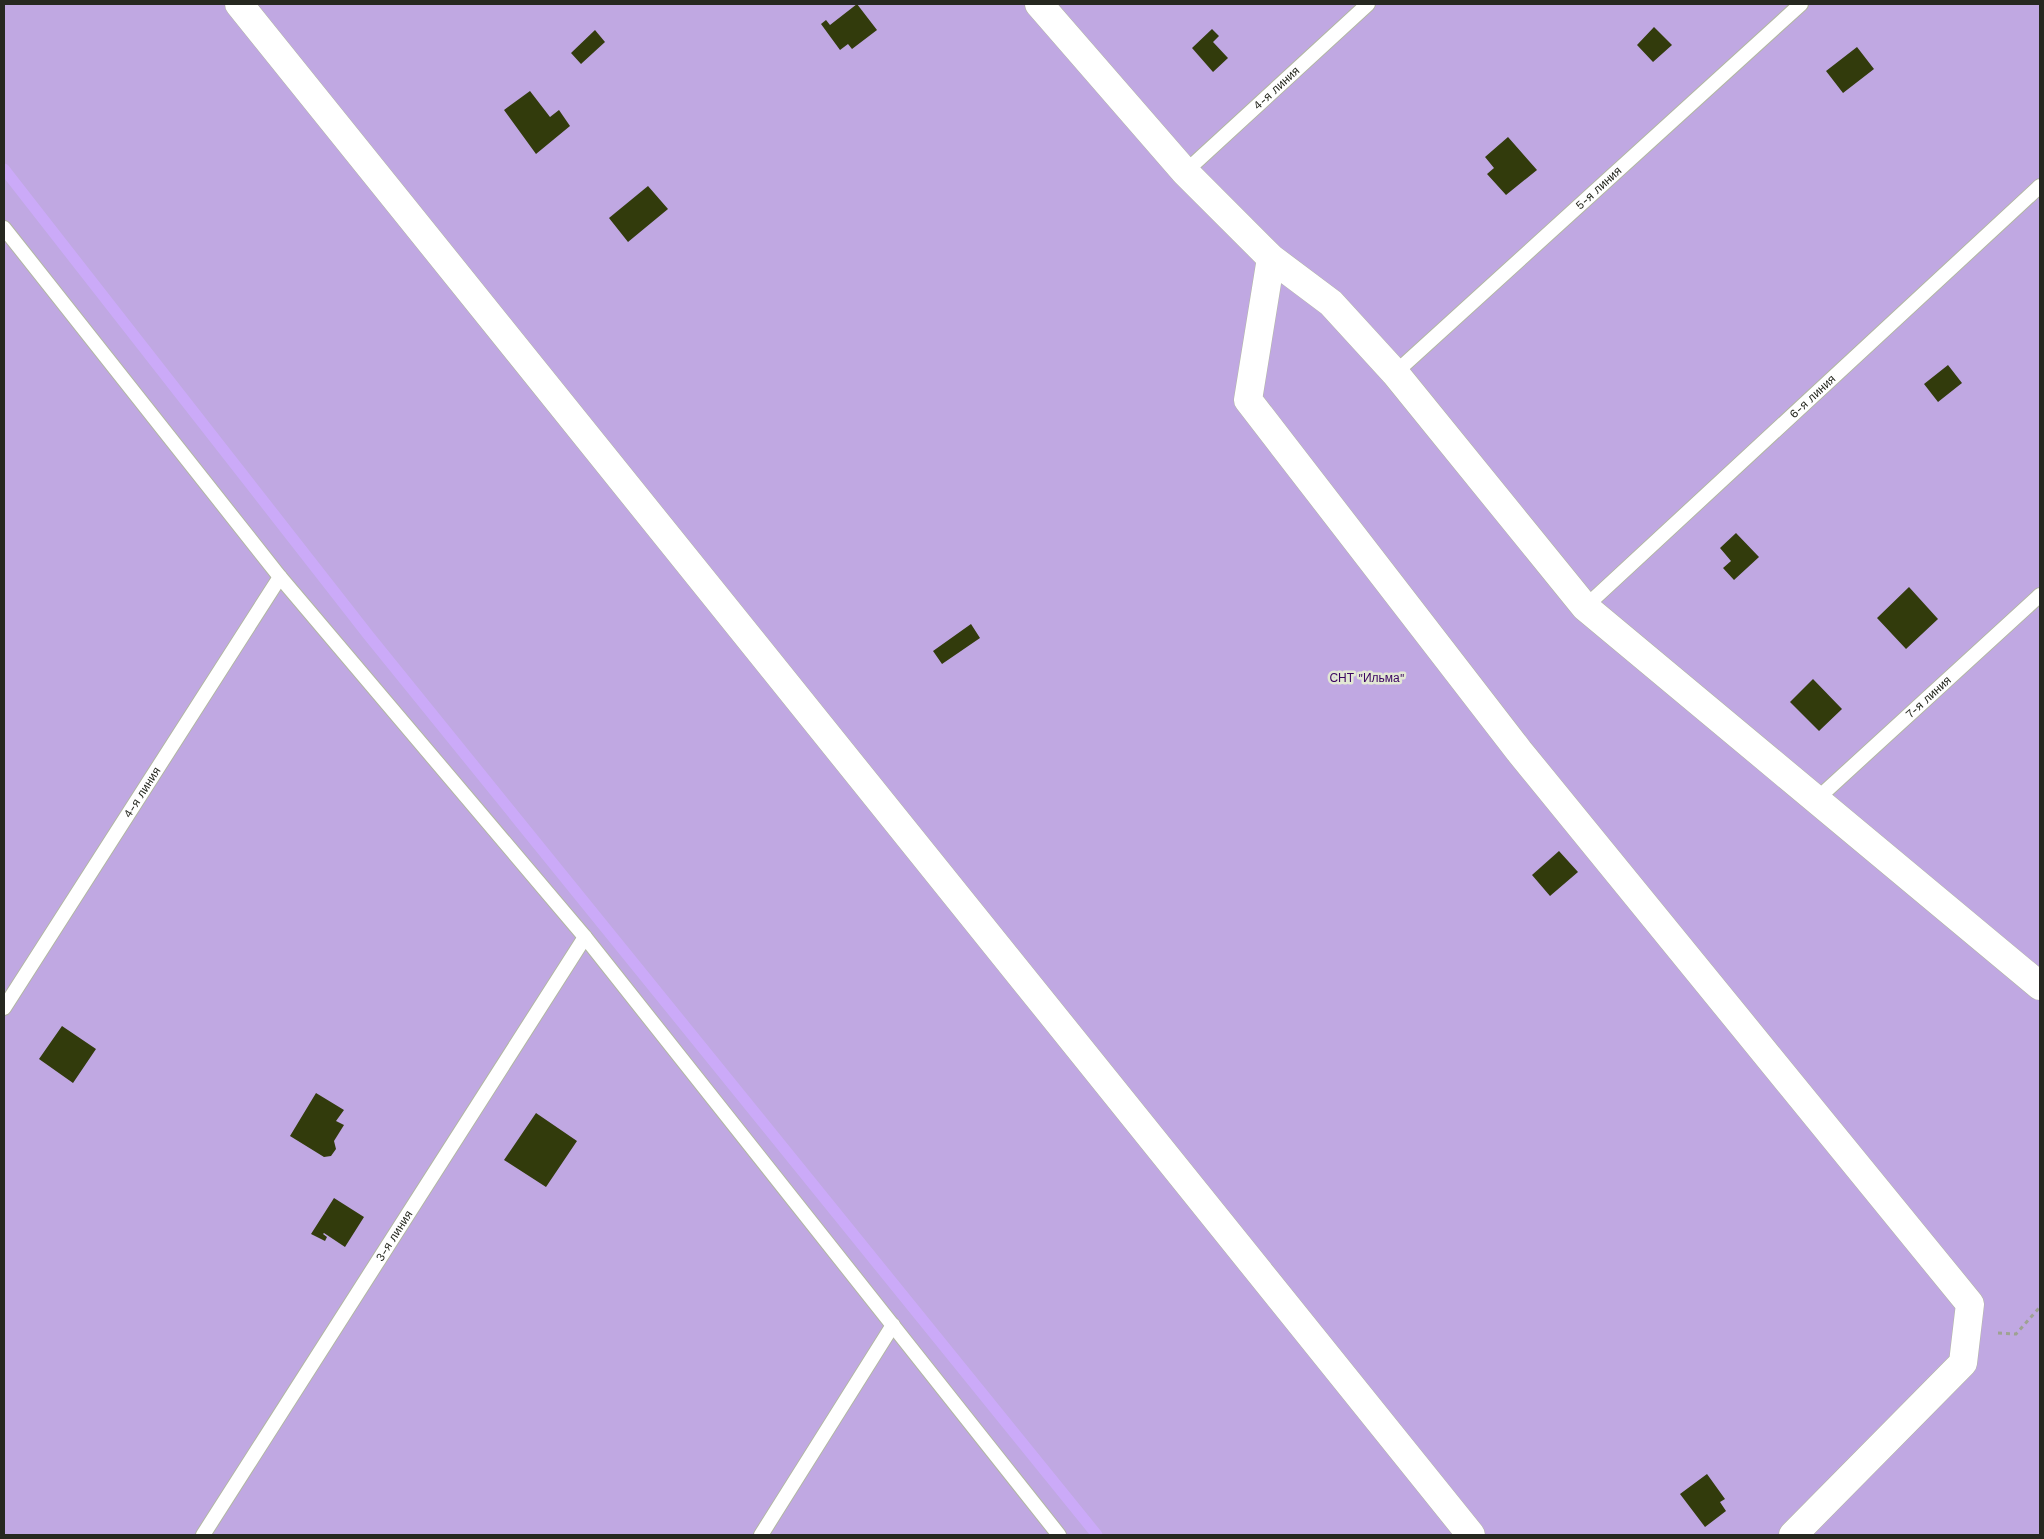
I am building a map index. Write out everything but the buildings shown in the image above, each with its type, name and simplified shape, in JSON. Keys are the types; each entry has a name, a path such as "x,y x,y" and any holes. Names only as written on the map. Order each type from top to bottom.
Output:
{"street":[{"path":"239,4 1471,1535"},
{"path":"1039,4 1184,172 1271,258 1331,303 1395,373 1585,607 2040,986"},
{"path":"1271,258 1248,400 1519,751 1970,1304 1963,1363 1793,1535"}],"lane":[{"name":"4-я линия","path":"1184,172 1368,4"},
{"name":"5-я линия","path":"1395,373 1801,4"},
{"name":"6-я линия","path":"1585,607 2040,186"},
{"path":"4,228 280,577 585,937 1059,1535"},
{"name":"4-я линия","path":"4,1008 280,577"},
{"name":"7-я линия","path":"1817,799 2040,595"},
{"name":"3-я линия","path":"203,1535 585,937"},
{"path":"761,1535 893,1326"}],"path":[{"path":"1967,1331 2016,1334 2040,1307"}],"green space":[{"name":"СНТ \"Ильма\"","path":"4,4 2040,4 2040,1535 4,1535"}],"waterway":[{"path":"4,169 369,636 1097,1535"}]}
